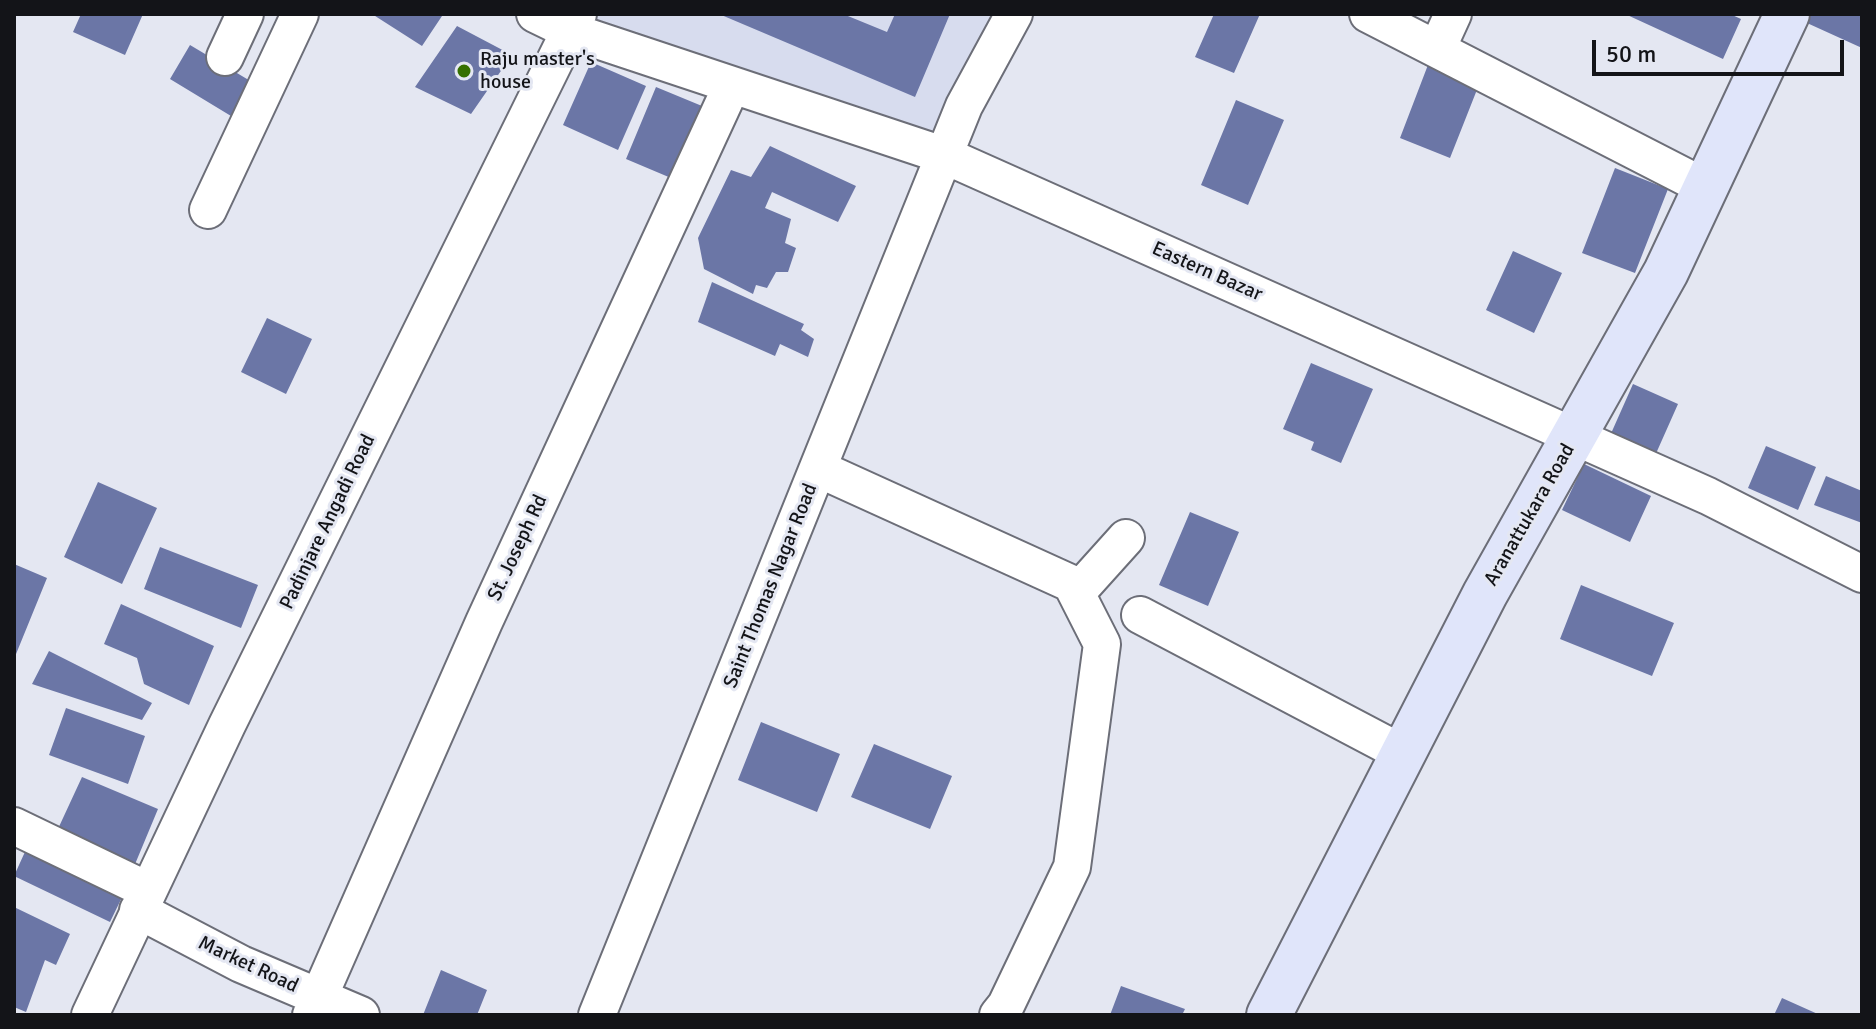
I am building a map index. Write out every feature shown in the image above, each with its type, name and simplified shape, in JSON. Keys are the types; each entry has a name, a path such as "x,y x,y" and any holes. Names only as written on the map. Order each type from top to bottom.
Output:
{"main road":[{"name":"Aranattukara Road","path":"1269,1015 1485,594 1666,272 1787,14"}],"street":[{"path":"225,57 245,14"},
{"path":"208,210 300,14"},
{"name":"Eastern Bazar","path":"535,14 574,23 732,85 946,156 1708,496 1862,574"},
{"name":"Saint Thomas Nagar Road","path":"597,1015 964,106 1014,14"},
{"path":"1368,14 1705,187"},
{"path":"1437,49 1453,14"},
{"name":"Padinjare Angadi Road","path":"90,1015 142,900 574,23"},
{"name":"St. Joseph Rd","path":"315,1006 484,622 732,85"},
{"path":"819,469 1081,588 1126,538"},
{"path":"998,1015 1006,1005 1072,867 1102,644 1072,585"},
{"path":"1140,615 1402,753"},
{"name":"Market Road","path":"14,826 315,1006 361,1015"}],"shaded area":[{"path":"590,14 999,14 939,139 585,24"}],"building":[{"path":"81,14 143,14 125,55 73,32"},
{"path":"372,14 438,14 442,16 422,46"},
{"path":"719,14 843,14 887,32 895,14 950,14 915,97"},
{"path":"1214,14 1260,14 1234,73 1195,57"},
{"path":"1625,14 1730,14 1741,19 1723,59"},
{"path":"1811,14 1862,14 1862,48 1807,23"},
{"name":"Raju master's house","path":"457,26 512,55 471,114 415,87"},
{"path":"190,45 252,82 231,116 170,79"},
{"path":"1431,57 1482,77 1450,158 1400,138"},
{"path":"591,62 646,86 618,150 563,125"},
{"path":"656,87 702,106 671,178 626,159"},
{"path":"1236,100 1284,120 1248,205 1201,185"},
{"path":"770,146 856,186 838,222 772,192 765,208 791,219 785,243 796,248 788,272 776,272 767,288 756,285 753,294 704,269 698,238 731,170 751,177"},
{"path":"1615,168 1668,189 1635,273 1582,253"},
{"path":"1513,251 1562,273 1534,333 1486,310"},
{"path":"712,282 804,324 801,330 814,339 808,357 780,344 775,356 698,322"},
{"path":"267,318 312,339 286,394 241,372"},
{"path":"1311,363 1373,389 1341,463 1311,450 1314,442 1283,429"},
{"path":"1633,384 1678,404 1654,458 1609,438"},
{"path":"1766,446 1816,467 1798,510 1748,488"},
{"path":"1584,464 1651,496 1630,542 1562,510"},
{"path":"1826,476 1862,491 1862,523 1814,505"},
{"path":"98,482 157,508 122,584 64,557"},
{"path":"1190,512 1239,532 1208,606 1159,585"},
{"path":"160,547 258,585 241,628 144,589"},
{"path":"14,564 47,578 14,659"},
{"path":"1581,585 1674,623 1652,676 1560,639"},
{"path":"121,604 214,646 189,705 144,684 137,658 104,644"},
{"path":"49,651 152,703 142,720 32,684"},
{"path":"66,708 145,736 128,784 49,755"},
{"path":"761,722 840,754 817,812 738,780"},
{"path":"874,744 952,776 930,829 851,797"},
{"path":"82,777 158,809 133,869 57,831"},
{"path":"29,843 126,889 110,922 14,876"},
{"path":"14,907 70,934 56,965 45,960 26,1012 14,1007"},
{"path":"441,970 487,990 477,1015 423,1015"},
{"path":"1121,986 1185,1009 1182,1015 1110,1015"},
{"path":"1782,998 1820,1015 1774,1015"}],"place":[{"name":"Raju master's house","path":"464,71"}]}
